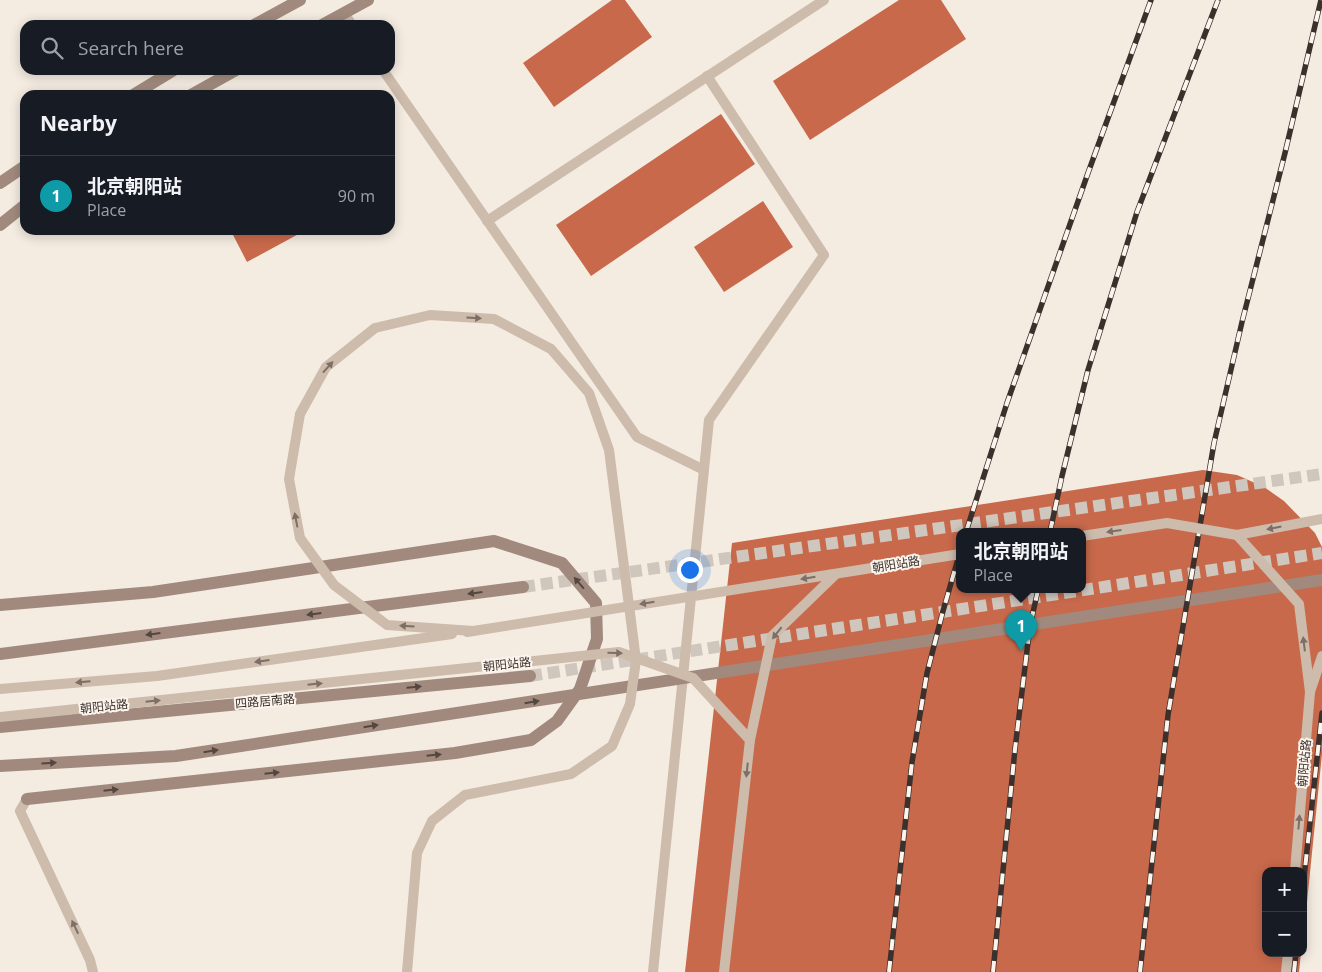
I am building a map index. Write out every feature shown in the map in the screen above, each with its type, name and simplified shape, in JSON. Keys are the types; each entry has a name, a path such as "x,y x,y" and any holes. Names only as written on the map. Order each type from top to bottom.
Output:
{"street":[{"path":"263,20 300,0"},
{"path":"332,20 368,0"},
{"path":"141,90 166,75"},
{"path":"200,90 227,75"},
{"path":"0,183 20,169"},
{"path":"0,225 20,209"},
{"path":"0,605 153,592 494,541 562,563 596,603 597,639 580,688 557,720 531,740 455,753 27,800"},
{"path":"0,766 176,756 1322,580"},
{"path":"0,654 523,587"},
{"name":"四路居南路","path":"0,727 530,676"}],"lane":[{"path":"487,221 824,0"},
{"path":"344,14 348,20"},
{"path":"386,75 637,437 704,470"},
{"path":"654,972 710,420 824,255 707,76"},
{"path":"406,972 417,854 432,820 465,795 571,774 612,746 630,704 636,660 609,450 589,392 552,350 494,319 430,315 375,328 326,366 300,414 289,479 300,538 334,585 387,624 473,631"},
{"path":"1086,535 1167,523 1237,535 1322,519"},
{"path":"1237,535 1299,604 1310,692"},
{"name":"朝阳站路","path":"0,689 157,676 473,631 956,555"},
{"path":"724,972 750,740 772,636 836,574"},
{"name":"朝阳站路","path":"0,717 619,652 693,678 750,740"},
{"name":"朝阳站路","path":"1294,867 1310,692 1322,656"},
{"path":"27,800 20,810 90,960 93,972"},
{"path":"1286,972 1288,957"}],"building":[{"path":"612,0 625,0 652,37 554,107 523,63"},
{"path":"899,0 941,0 966,39 810,140 773,81"},
{"path":"721,114 755,164 591,276 556,225"},
{"path":"763,201 793,247 724,292 694,247"},
{"path":"233,235 297,235 247,262"},
{"path":"1203,470 1237,475 1264,487 1284,501 1315,533 1322,547 1322,754 1307,902 1307,867 1262,867 1262,957 1301,957 1299,972 685,972 732,543"}],"tunnel":[{"path":"523,587 1322,474"},
{"path":"1086,590 1322,553"},
{"path":"530,676 1064,593"}],"railway":[{"path":"967,528 1007,403 1151,0"},
{"path":"1051,528 1088,370 1137,212 1218,0"},
{"path":"1140,972 1168,715 1214,443 1321,0"},
{"path":"889,972 912,762 927,673 956,566"},
{"path":"993,972 1015,749 1030,626 1037,593"},
{"path":"1305,867 1322,713"},
{"path":"1294,972 1296,957"}],"place":[{"name":"北京朝阳站","path":"1021,651"}]}
